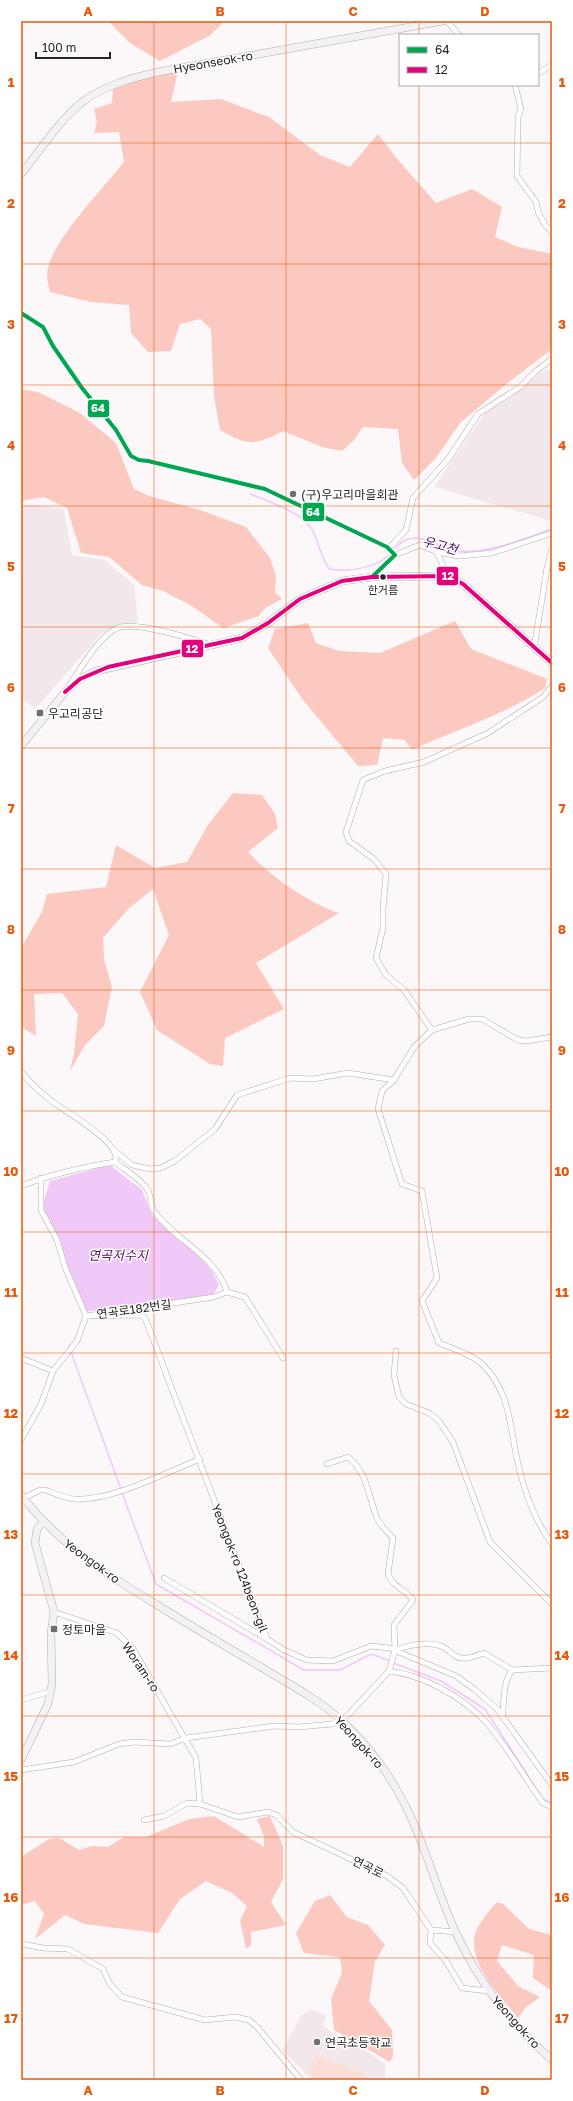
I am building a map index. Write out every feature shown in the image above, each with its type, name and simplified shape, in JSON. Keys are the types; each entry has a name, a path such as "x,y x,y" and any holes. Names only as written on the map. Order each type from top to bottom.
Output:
{"street":[{"name":"Hyeonseok-ro","path":"21,174 62,122 81,103 127,79 158,72 443,21"},
{"path":"446,21 458,34"},
{"path":"539,72 552,65"},
{"path":"515,86 521,110 518,117 517,176 536,202 538,212 545,225 552,232"},
{"path":"21,313 43,327 53,346 82,388 116,430 131,456 139,460 265,489 389,549 395,554"},
{"path":"389,549 406,530 413,498 450,458 478,414 520,387 536,371 552,360"},
{"path":"372,577 395,554 420,545 437,552 459,556 492,553 552,533"},
{"path":"534,648 547,568 552,549"},
{"path":"437,552 448,576"},
{"path":"65,692 80,679 102,669 242,638 268,623 300,598 342,581 372,577 448,576 463,584 552,663"},
{"path":"21,746 65,692 92,653 116,629 126,626 173,633 212,645"},
{"path":"432,1030 404,990 386,975 376,958 383,928 382,908 386,874 374,859 350,841 346,832 363,780 385,771 424,762 488,733 543,697 552,686"},
{"path":"552,1037 526,1041 518,1040 482,1019 469,1020 432,1030 414,1047 394,1080 382,1091 378,1109 402,1184 422,1190 437,1278 422,1301 439,1343 472,1356 483,1365 500,1389 510,1416 523,1483 535,1514 552,1544"},
{"path":"21,1071 49,1100 85,1122 132,1165 150,1169 161,1168 176,1160 214,1129 237,1095 290,1078 313,1079 348,1073 394,1080"},
{"path":"115,1151 117,1159 115,1162"},
{"path":"21,1186 41,1178 83,1167 115,1162 148,1190 154,1210 184,1241 195,1247 215,1271 227,1292 244,1297 283,1358"},
{"path":"41,1178 41,1210 57,1240 65,1267 86,1316"},
{"name":"연곡로182번길","path":"21,1440 41,1404 53,1371 67,1352 73,1347 86,1316 214,1297 227,1292"},
{"name":"Yeongok-ro 124beon-gil","path":"86,1316 140,1315 145,1318 200,1459 267,1639 284,1650 307,1660 333,1661 371,1646 395,1650 408,1646 432,1644 443,1646 456,1657 462,1658 484,1653 512,1670"},
{"path":"396,1351 394,1375 399,1397 406,1404 429,1413 439,1421 453,1442 490,1542 552,1604"},
{"path":"21,1358 53,1371"},
{"path":"21,1770 74,1762 119,1744 134,1742 170,1744 186,1738 276,1726 318,1726 332,1724 341,1720 375,1688 389,1669 395,1650 394,1625 413,1600 408,1593 391,1582 388,1574 393,1538 378,1520 366,1481 357,1464 348,1456 327,1464"},
{"path":"22,1497 40,1490 74,1499 92,1500 120,1491 200,1459"},
{"name":"Yeongok-ro","path":"22,1497 43,1522 79,1554 107,1574 286,1682 341,1720 376,1760 402,1800 418,1834 456,1932 470,1962 488,1991 520,2029 551,2059"},
{"path":"21,1760 48,1704 51,1692 51,1625 54,1612 35,1543 37,1529 43,1522"},
{"path":"164,1578 267,1639"},
{"name":"Woram-ro","path":"54,1612 117,1633 133,1649 186,1738 196,1758 200,1804"},
{"path":"395,1650 456,1676 488,1700 502,1716 552,1785"},
{"path":"502,1716 503,1691 508,1676 512,1670 552,1668"},
{"path":"389,1669 425,1681 465,1704 492,1729 543,1803 552,1807"},
{"path":"21,1700 51,1692"},
{"path":"144,1820 164,1816 187,1803 200,1804"},
{"name":"연곡로","path":"200,1804 238,1817 268,1812 276,1815 293,1832 387,1876 403,1888 431,1930 430,1943 446,1961 462,1988 488,1991"},
{"path":"431,1930 456,1932"},
{"path":"21,1944 43,1948 68,1949 103,1970 110,1984 122,1997 205,2020 235,2017 249,2020 258,2028 301,2080"}],"shaded area":[{"path":"108,21 225,21 209,36 160,61 130,43"},
{"path":"178,71 171,102 221,99 269,117 320,155 350,167 378,134 399,161 436,203 472,189 502,207 495,237 518,247 552,254 552,349 505,385 460,423 436,458 414,480 402,463 398,429 363,427 354,440 342,451 322,447 283,431 265,439 251,442 238,439 220,430 214,396 211,329 200,319 180,324 171,351 148,352 131,333 129,305 90,302 50,292 47,274 50,261 57,247 79,216 124,162 119,132 94,133 97,121 94,109 112,103 113,89 143,79"},
{"path":"552,369 552,521 434,487 485,413 541,372"},
{"path":"21,389 38,392 80,413 116,443 134,489 149,496 200,510 246,527 270,558 276,576 275,592 282,599 265,608 259,616 223,628 192,606 163,591 142,585 109,557 81,553 67,508 44,497 21,501"},
{"path":"33,505 64,509 72,555 105,560 134,585 138,621 102,633 35,709 21,697 21,506"},
{"path":"455,621 471,649 547,679 545,688 513,707 412,750 405,740 383,738 377,765 358,766 303,700 268,648 275,629 308,623 316,643 339,651 380,653"},
{"path":"233,793 262,795 275,814 278,828 248,852 267,870 290,888 315,903 339,913 256,963 284,1009 225,1038 223,1066 210,1064 157,1030 140,992 169,935 153,889 128,909 103,938 104,959 112,987 104,1026 85,1045 70,1071 74,1054 78,1014 62,993 34,994 36,1036 21,1027 21,948 42,912 47,894 106,887 116,845 155,868 187,862 208,825"},
{"path":"214,1816 264,1847 264,1836 257,1819 270,1816 283,1846 283,1879 271,1902 286,1925 251,1932 251,1946 246,1948 240,1921 247,1906 232,1893 206,1881 180,1899 158,1933 84,1924 65,1915 35,1939 44,1914 35,1901 21,1905 21,1857 49,1839 59,1838 79,1850 92,1846 108,1847 124,1837 146,1837 189,1819"},
{"path":"330,1895 347,1917 368,1925 385,1945 375,1961 369,2001 392,2030 393,2056 390,2062 334,2030 331,1999 342,1973 340,1957 304,1953 296,1933 315,1901"},
{"path":"497,1902 503,1904 529,1929 552,1935 552,1991 533,1978 534,1955 502,1945 497,1961 518,1986 540,1997 525,2008 518,2018 483,1973 475,1952 474,1941 476,1931 482,1920"},
{"name":"연곡초등학교","path":"310,2009 326,2015 323,2025 334,2034 370,2053 385,2064 385,2080 312,2080 282,2050 301,2016"},
{"path":"315,2055 365,2074 366,2080 313,2079 309,2070"}],"water":[{"name":"연곡저수지","path":"110,1165 142,1190 152,1215 202,1260 212,1271 219,1285 213,1295 84,1312 57,1240 41,1210 50,1181"}],"waterway":[{"name":"우고천","path":"250,494 285,508 302,519 313,531 329,569 336,570 359,569 381,561 387,557 399,544 408,539 422,539 447,549 472,551 495,548 552,529"},
{"path":"71,1352 121,1489"},
{"path":"122,1493 156,1584 304,1670 340,1670 371,1654 390,1661"},
{"path":"393,1663 441,1681 485,1709 541,1796"},
{"path":"543,1799 552,1803"}],"transit line":[{"name":"64","path":"21,313 43,327 53,346 82,388 116,430 131,456 139,460 265,489 387,547 395,555 372,577"},
{"name":"12","path":"65,692 80,679 108,667 242,638 268,623 300,599 342,581 372,577 448,576 463,584 552,663"}],"place":[{"name":"(구)우고리마을회관","path":"293,494"},
{"name":"한거름","path":"383,577"},
{"name":"우고리공단","path":"40,713"},
{"name":"정토마을","path":"54,1629"},
{"name":"연곡초등학교","path":"317,2042"}]}
